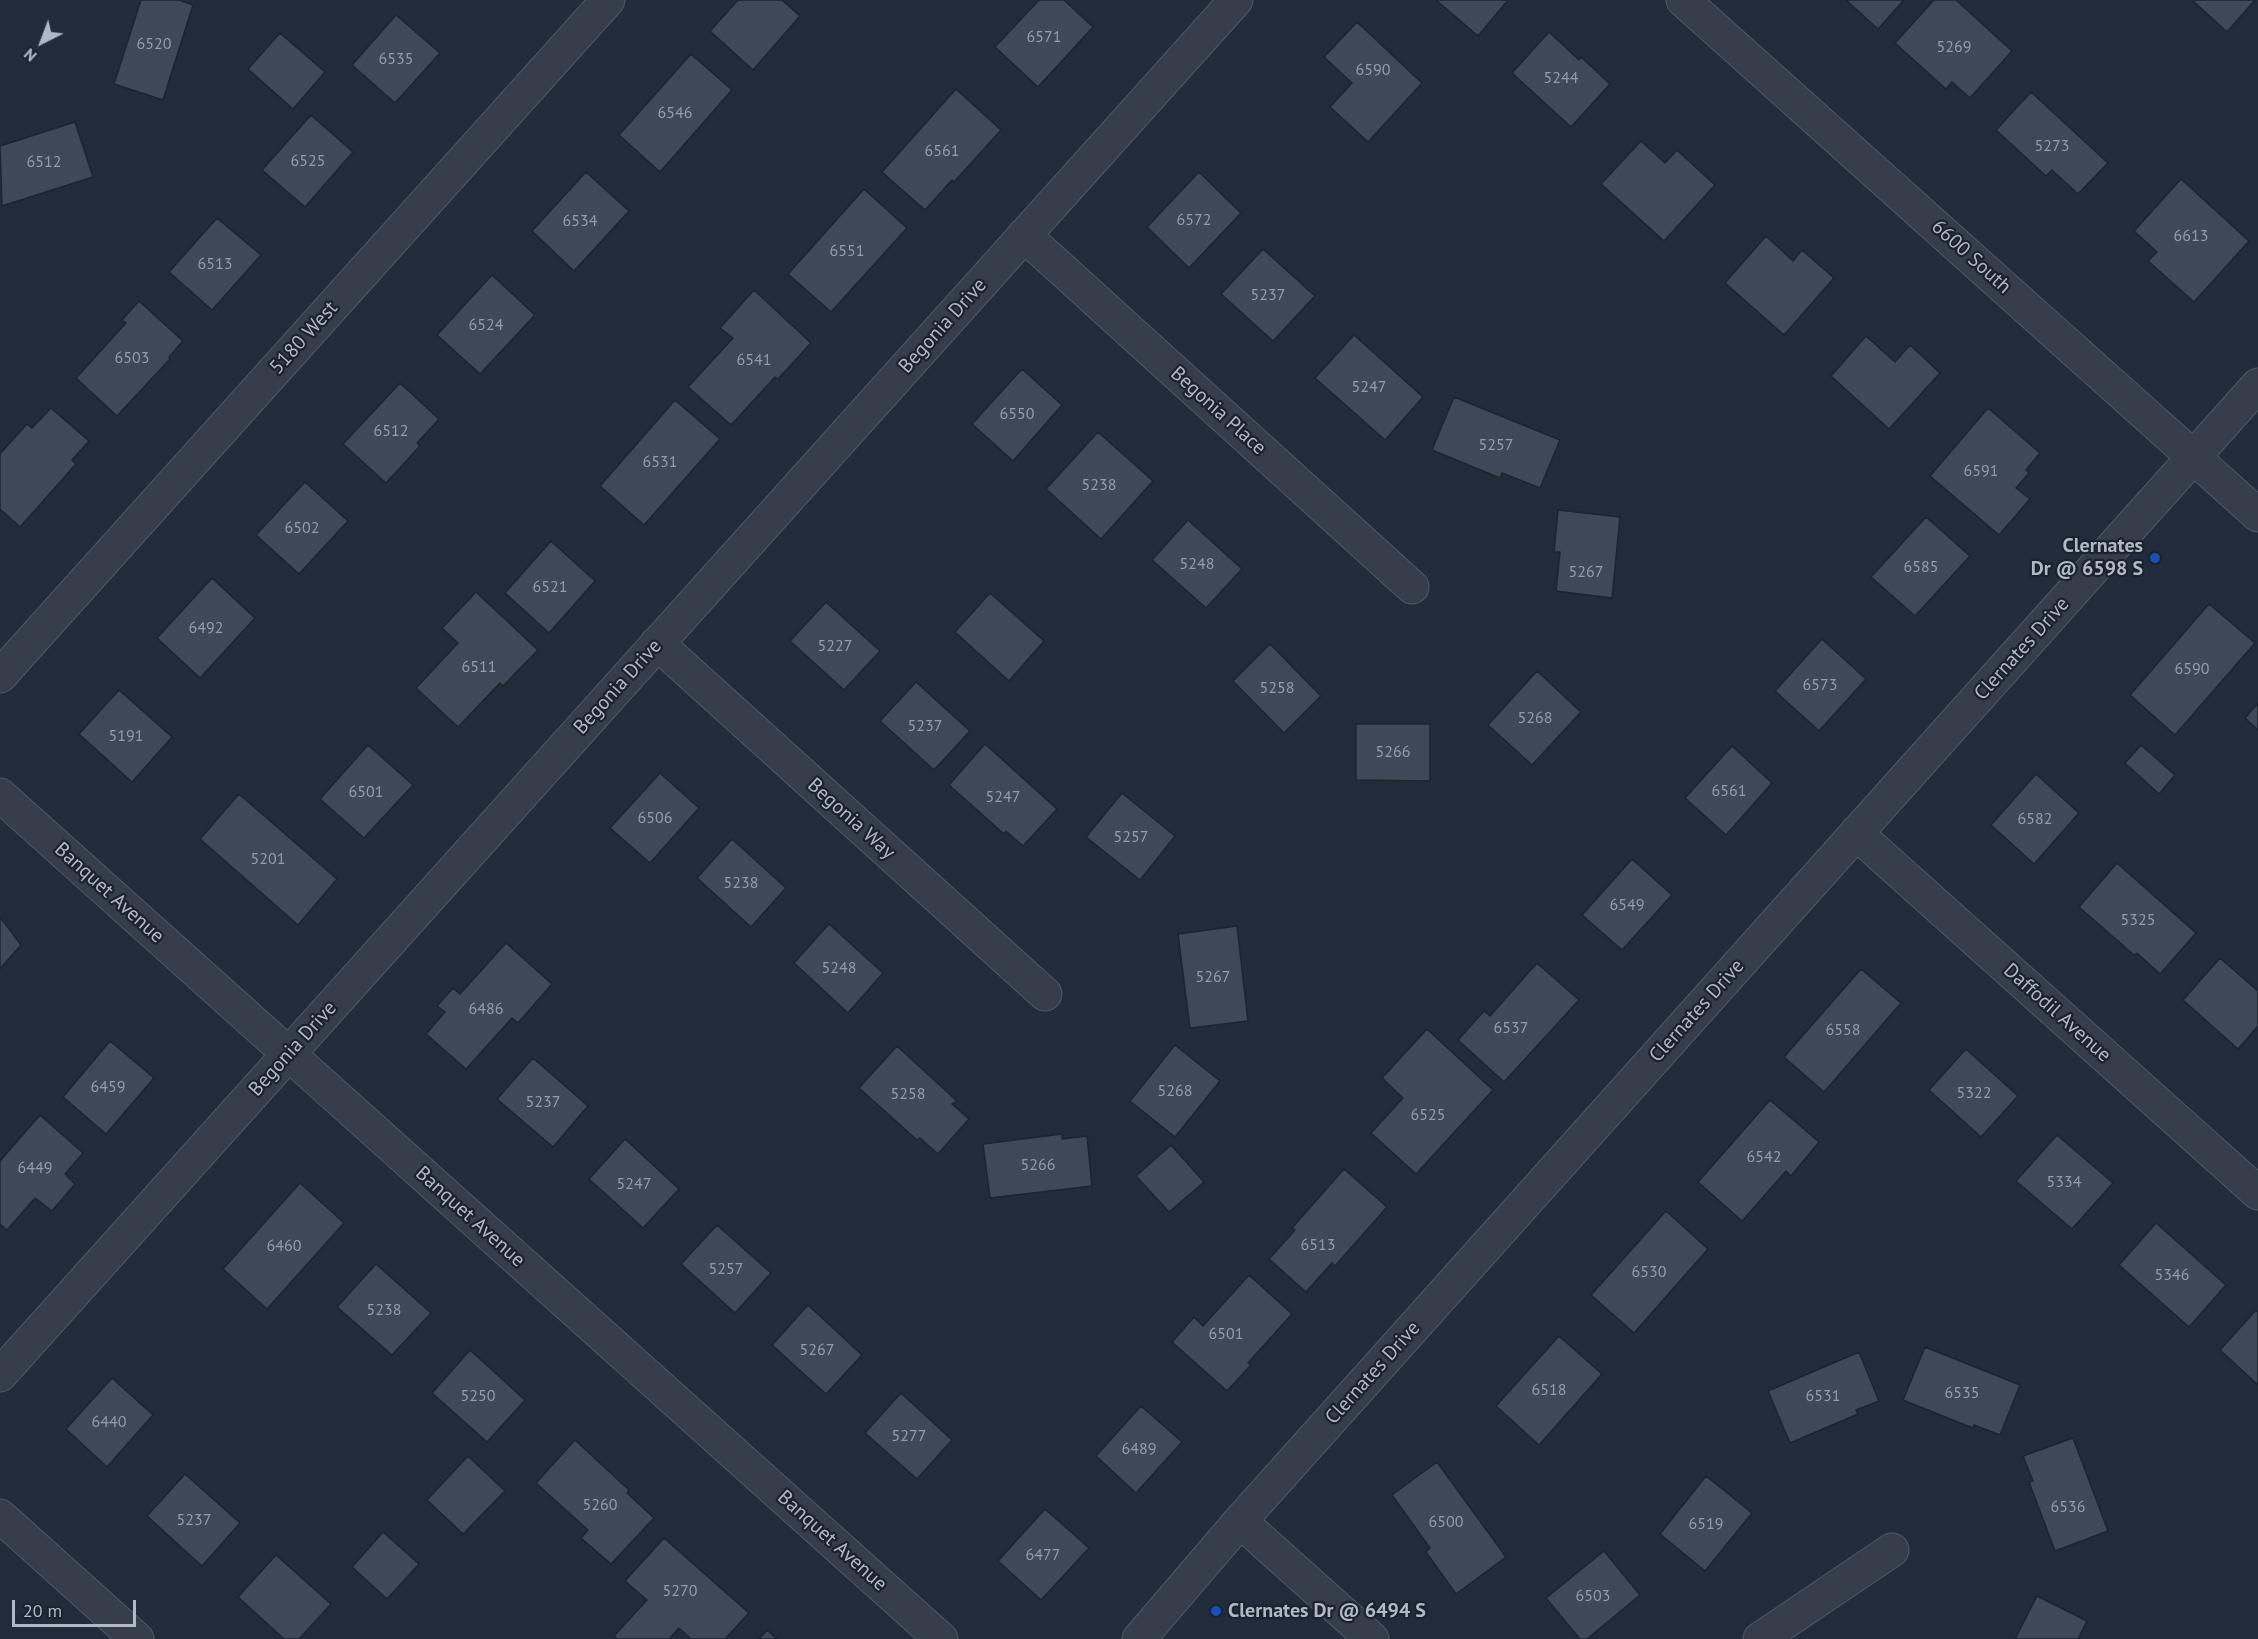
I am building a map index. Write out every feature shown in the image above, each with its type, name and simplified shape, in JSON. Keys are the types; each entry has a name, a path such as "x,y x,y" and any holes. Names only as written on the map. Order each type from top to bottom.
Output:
{"street":[{"name":"5180 West","path":"0,676 608,0"},
{"name":"Begonia Drive","path":"0,1375 1236,0"},
{"name":"6600 South","path":"1683,0 2258,515"},
{"name":"Begonia Place","path":"1024,235 1412,587"},
{"name":"Clernates Drive","path":"1139,1639 1240,1521 2258,385"},
{"name":"Begonia Way","path":"657,643 1045,994"},
{"name":"Banquet Avenue","path":"0,795 941,1639"},
{"name":"Daffodil Avenue","path":"1856,834 2258,1193"},
{"path":"0,1516 137,1639"},
{"path":"1240,1521 1372,1639"},
{"path":"1760,1639 1892,1550"}],"building":[{"path":"141,0 179,0 193,5 163,100 114,84"},
{"path":"738,0 782,0 800,16 753,70 710,31"},
{"path":"1039,0 1064,0 1093,27 1038,87 995,47"},
{"path":"1436,0 1508,0 1478,36"},
{"path":"1846,0 1904,0 1878,29"},
{"path":"1934,0 1956,0 2012,51 1970,98 1952,82 1946,89 1895,43"},
{"path":"2192,0 2255,0 2227,32"},
{"path":"396,15 440,53 395,103 352,65"},
{"path":"1357,22 1422,83 1368,142 1330,107 1352,83 1324,57"},
{"path":"1549,32 1579,60 1581,57 1610,84 1571,127 1512,73"},
{"path":"280,33 325,72 293,109 248,69"},
{"path":"691,54 732,90 660,172 619,135"},
{"path":"956,89 1001,130 925,210 882,172"},
{"path":"2031,92 2108,163 2078,194 2052,170 2046,176 1996,130"},
{"path":"311,115 353,152 305,207 262,170"},
{"path":"75,122 93,177 2,206 0,146"},
{"path":"1641,141 1665,163 1677,150 1715,185 1664,241 1601,184"},
{"path":"586,172 629,211 574,271 532,231"},
{"path":"1199,172 1241,213 1189,268 1147,227"},
{"path":"2181,179 2249,241 2194,302 2148,261 2157,252 2134,231"},
{"path":"864,189 907,228 831,312 788,274"},
{"path":"217,218 261,255 212,310 169,272"},
{"path":"1766,236 1793,261 1802,250 1834,278 1784,335 1725,283"},
{"path":"1263,249 1315,296 1273,341 1221,294"},
{"path":"492,275 535,315 480,374 437,335"},
{"path":"754,290 811,343 778,379 775,377 731,425 688,387 733,338 720,328"},
{"path":"139,301 183,341 169,357 170,359 117,416 76,378 126,323 122,320"},
{"path":"1354,335 1423,397 1385,440 1315,378"},
{"path":"1866,336 1895,362 1910,345 1940,373 1889,429 1831,376"},
{"path":"1022,369 1062,405 1013,461 972,424"},
{"path":"400,383 439,419 417,443 420,446 386,483 343,444"},
{"path":"1454,397 1560,440 1540,488 1502,473 1500,478 1432,450"},
{"path":"675,400 720,439 644,525 600,486"},
{"path":"51,408 89,441 72,460 76,464 20,527 0,509 0,454 27,424 32,428"},
{"path":"1988,408 2040,453 2026,470 2029,473 2016,488 2030,499 1999,535 1930,476"},
{"path":"1098,432 1153,481 1101,539 1046,489"},
{"path":"305,482 348,521 299,574 256,535"},
{"path":"1558,510 1620,517 1612,598 1556,591 1560,552 1554,552"},
{"path":"1926,517 1970,556 1915,616 1871,577"},
{"path":"1188,520 1242,569 1206,608 1152,560"},
{"path":"551,541 595,581 549,633 505,593"},
{"path":"212,578 255,618 200,678 157,638"},
{"path":"476,592 538,650 503,686 500,683 458,727 416,688 458,643 442,628"},
{"path":"990,593 1044,641 1009,681 955,632"},
{"path":"826,602 880,651 844,690 790,641"},
{"path":"2209,604 2255,643 2175,735 2130,695"},
{"path":"1822,639 1866,679 1819,731 1775,691"},
{"path":"1270,644 1321,696 1284,733 1233,681"},
{"path":"1537,671 1581,712 1532,765 1488,725"},
{"path":"916,682 970,731 934,770 880,721"},
{"path":"119,690 172,737 132,782 79,734"},
{"path":"2258,703 2258,730 2245,718"},
{"path":"1356,724 1430,724 1430,781 1356,780"},
{"path":"985,744 1057,809 1023,846 1006,831 1004,834 949,785"},
{"path":"368,745 413,785 364,838 320,799"},
{"path":"2141,745 2175,775 2159,794 2125,763"},
{"path":"1732,746 1772,783 1726,835 1685,798"},
{"path":"660,773 699,808 650,863 610,828"},
{"path":"2036,774 2079,813 2034,864 1991,825"},
{"path":"1122,793 1175,836 1140,880 1086,837"},
{"path":"239,794 337,879 298,925 200,839"},
{"path":"732,839 786,888 751,927 697,878"},
{"path":"1632,859 1672,895 1622,950 1582,915"},
{"path":"2117,863 2196,933 2160,974 2137,953 2134,955 2079,907"},
{"path":"0,917 21,945 0,969"},
{"path":"829,924 883,973 848,1013 794,963"},
{"path":"1237,926 1248,1021 1190,1028 1178,934"},
{"path":"506,943 552,984 518,1023 512,1018 466,1069 426,1034 445,1012 437,1006 453,988 460,994"},
{"path":"2220,958 2258,991 2258,1026 2238,1049 2183,1000"},
{"path":"1537,963 1579,1000 1504,1082 1458,1040 1484,1011 1490,1016"},
{"path":"1861,969 1901,1003 1824,1092 1784,1057"},
{"path":"1427,1029 1493,1090 1416,1174 1371,1133 1403,1098 1382,1078"},
{"path":"110,1041 154,1078 106,1134 63,1097"},
{"path":"1175,1045 1220,1081 1175,1137 1130,1101"},
{"path":"897,1046 957,1101 952,1104 969,1119 938,1154 920,1138 917,1140 859,1088"},
{"path":"1966,1049 2018,1096 1981,1137 1929,1090"},
{"path":"533,1058 588,1106 553,1147 497,1099"},
{"path":"1770,1100 1819,1142 1791,1176 1786,1171 1742,1221 1698,1182"},
{"path":"40,1115 83,1153 65,1174 75,1184 52,1211 35,1198 7,1230 0,1224 0,1161"},
{"path":"1062,1134 1062,1139 1087,1136 1092,1186 990,1198 983,1144"},
{"path":"2057,1135 2113,1183 2072,1229 2016,1181"},
{"path":"625,1139 679,1189 643,1228 589,1179"},
{"path":"1171,1145 1204,1182 1169,1212 1136,1176"},
{"path":"1344,1169 1387,1207 1335,1266 1332,1263 1306,1292 1269,1259 1295,1230 1292,1228"},
{"path":"300,1183 344,1223 267,1309 223,1269"},
{"path":"1666,1211 1708,1249 1634,1333 1591,1295"},
{"path":"2156,1223 2226,1285 2189,1327 2119,1265"},
{"path":"717,1225 771,1273 735,1313 681,1264"},
{"path":"376,1264 431,1313 392,1355 337,1307"},
{"path":"1249,1275 1292,1314 1248,1363 1251,1365 1227,1391 1172,1342 1194,1317 1203,1326"},
{"path":"808,1305 862,1355 826,1394 772,1345"},
{"path":"2256,1310 2258,1312 2258,1385 2220,1350"},
{"path":"1559,1336 1602,1374 1539,1445 1496,1406"},
{"path":"1925,1347 2020,1385 2000,1435 1974,1425 1973,1428 1903,1400"},
{"path":"470,1350 525,1400 487,1442 432,1393"},
{"path":"1859,1352 1879,1401 1856,1410 1858,1414 1790,1443 1768,1391"},
{"path":"112,1378 153,1415 107,1467 66,1429"},
{"path":"901,1393 952,1440 917,1479 865,1433"},
{"path":"1141,1406 1182,1442 1136,1493 1096,1456"},
{"path":"2073,1438 2108,1531 2055,1551 2029,1482 2033,1481 2023,1456"},
{"path":"575,1440 629,1490 627,1493 654,1518 611,1564 581,1538 588,1530 536,1483"},
{"path":"468,1456 505,1491 463,1534 427,1500"},
{"path":"1437,1462 1506,1557 1456,1594 1426,1552 1430,1548 1392,1495"},
{"path":"185,1474 240,1523 202,1566 147,1516"},
{"path":"1706,1476 1752,1513 1705,1571 1660,1534"},
{"path":"1045,1509 1089,1548 1041,1600 998,1561"},
{"path":"383,1532 419,1564 387,1599 352,1567"},
{"path":"664,1538 749,1613 725,1639 691,1639 679,1628 669,1639 617,1639 614,1636 647,1600 625,1581"},
{"path":"1604,1551 1640,1595 1587,1639 1580,1639 1546,1598"},
{"path":"276,1555 331,1604 299,1639 284,1639 238,1597"},
{"path":"2037,1596 2087,1621 2078,1639 2015,1639"},
{"path":"767,1630 777,1639 759,1639"}],"place":[{"name":"Clernates Dr @ 6598 S","path":"2155,558"},
{"name":"Clernates Dr @ 6494 S","path":"1216,1611"}]}
